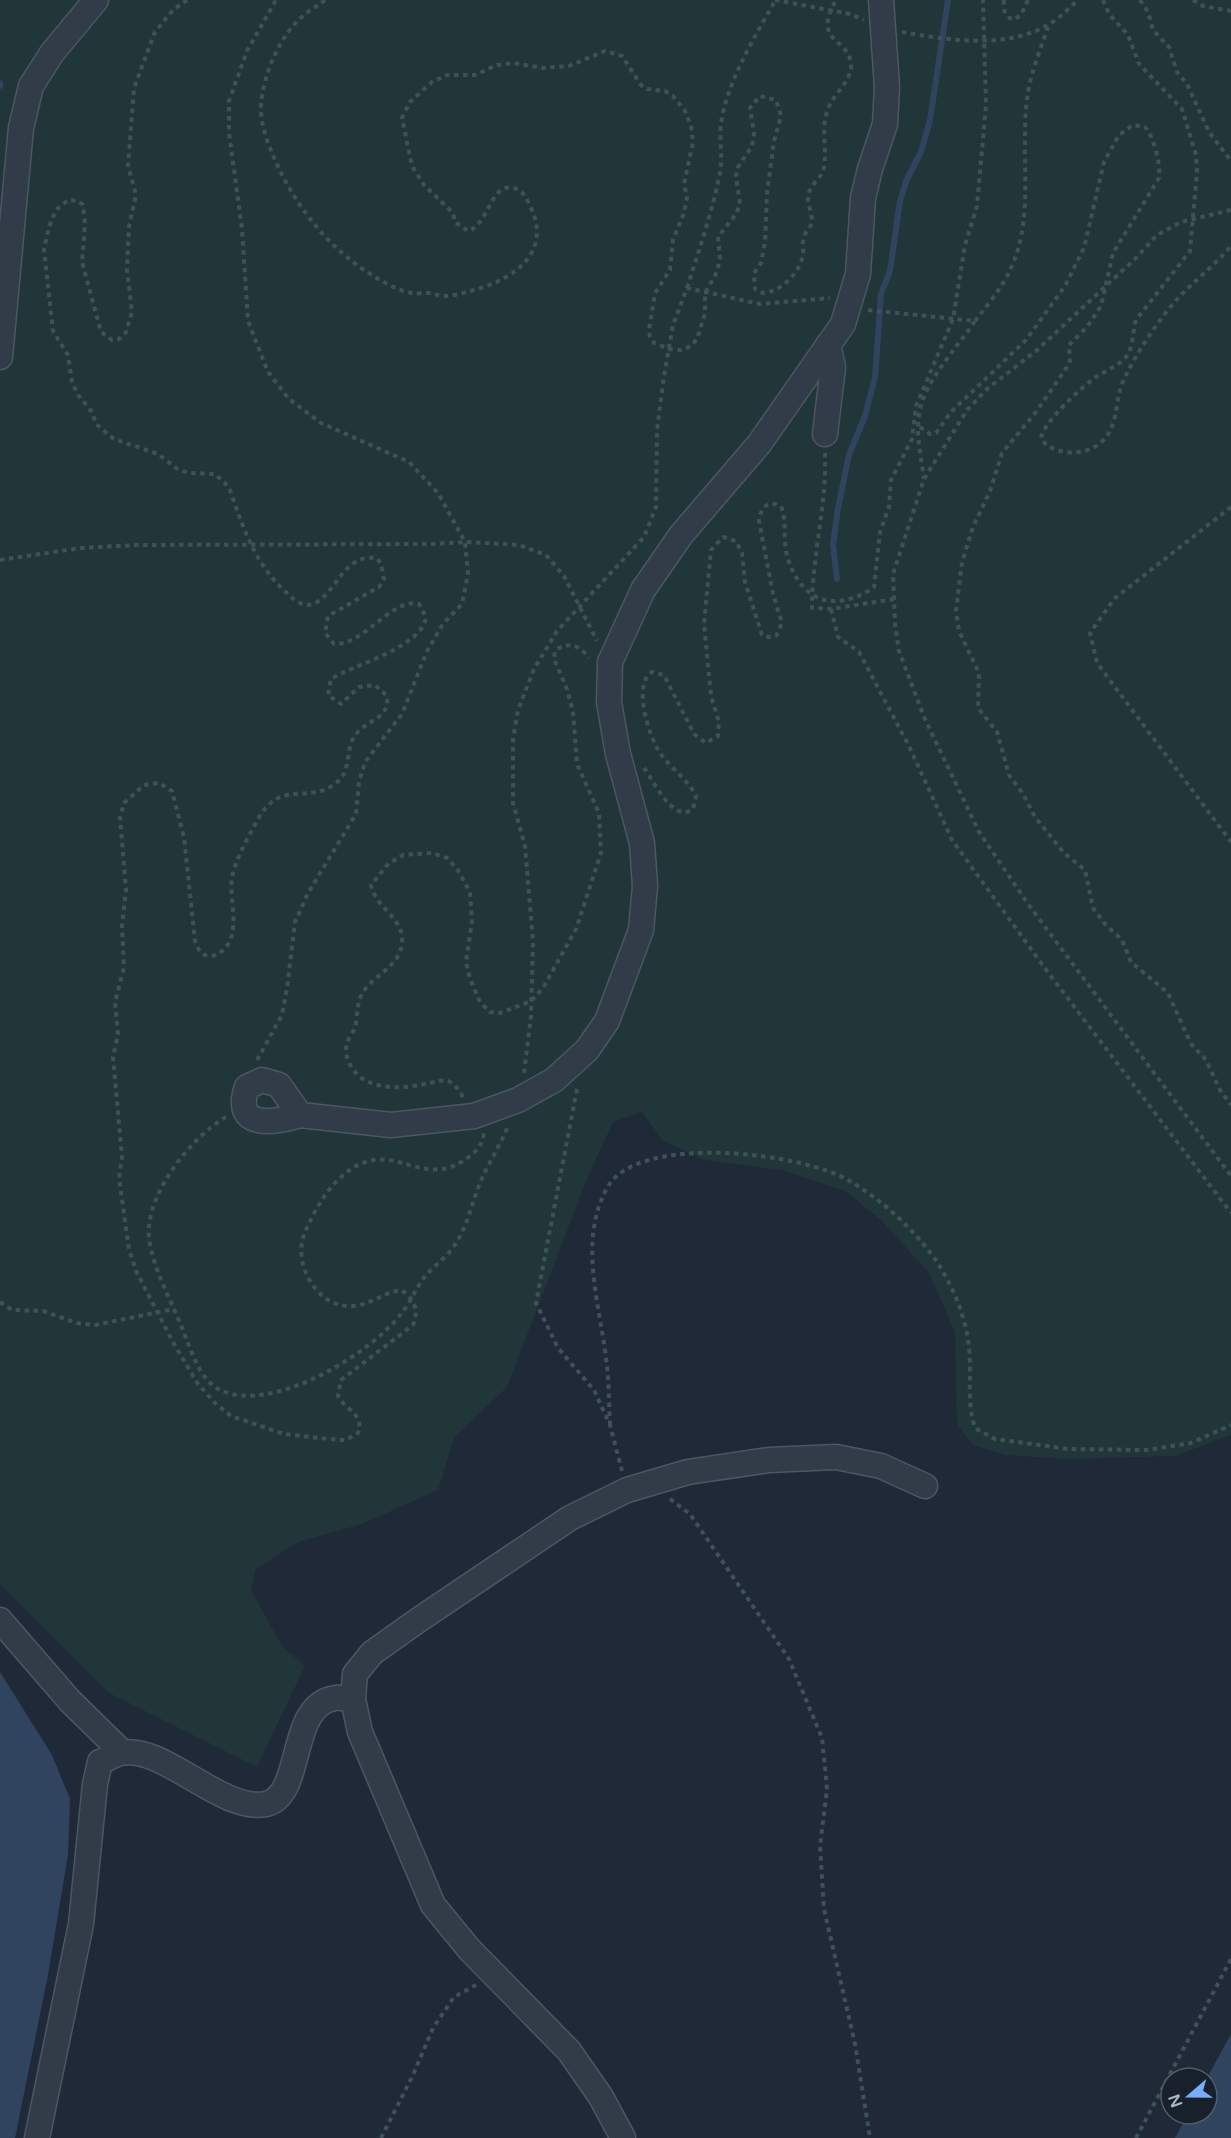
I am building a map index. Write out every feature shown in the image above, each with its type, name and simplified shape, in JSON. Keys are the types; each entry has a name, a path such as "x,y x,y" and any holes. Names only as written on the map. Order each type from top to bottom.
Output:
{"street":[{"path":"0,357 21,128 31,86 52,53 96,0"},
{"path":"300,1115 279,1085 262,1080 247,1087 242,1100 244,1110 264,1123 300,1115 391,1125 474,1116 518,1100 554,1080 587,1050 607,1021 641,930 645,886 642,843 618,754 608,690 610,662 643,590 668,553 759,444 858,306 864,198 870,169 885,124 887,87 881,0"},
{"path":"825,434 833,367 828,345"},
{"path":"623,2138 601,2097 569,2051 469,1949 433,1905 360,1732 353,1699 355,1674 372,1653 570,1518 638,1486 688,1472 769,1460 836,1456 881,1466 925,1486"},
{"path":"0,1620 70,1701 122,1752"},
{"path":"37,2138 81,1924 95,1784 100,1762 122,1752 146,1755 220,1793 252,1805 269,1803 284,1791 301,1733 318,1706 333,1698 353,1699"}],"path":[{"path":"187,0 172,10 155,32 134,88 128,166 136,195 129,226 127,270 132,312 126,332 119,339 112,340 101,332 82,262 85,218 83,206 78,201 68,200 56,210 49,227 44,249 46,280 53,308 53,331 68,355 72,382 96,424 114,439 158,454 176,468 188,473 207,472 223,478 229,486 256,559 282,589 300,604 309,605 318,602 347,567 368,557 377,558 381,564 384,579 379,587 328,616 325,633 334,644 352,639 404,604 419,604 426,617 417,633 400,646 331,679 328,695 333,701 341,704 349,699 359,687 375,685 387,696 388,705 383,714 362,727 354,736 350,745 348,766 335,784 316,791 282,795 273,799 263,810 233,872 230,887 235,919 232,934 221,952 213,956 205,956 195,941 184,837 172,791 166,785 151,782 144,785 124,803 120,817 126,890 122,926 124,968 115,1002 118,1034 113,1057 122,1157 119,1178 129,1249 136,1271 198,1384 231,1416 284,1434 339,1440 352,1437 360,1427 356,1415 338,1396 341,1380 413,1325 417,1316 411,1297 402,1290 390,1291 371,1301 349,1306 334,1302 318,1291 307,1276 301,1260 302,1240 311,1218 329,1189 359,1165 384,1160 434,1169 448,1168 464,1161 480,1146 484,1136 483,1122 474,1116 457,1088 450,1082 443,1080 408,1087 378,1085 359,1076 348,1059 346,1045 356,1025 358,1002 365,989 398,957 402,945 402,933 397,922 373,897 371,885 390,863 403,855 432,853 447,858 457,869 470,892 472,921 466,962 470,979 480,1002 490,1012 500,1013 531,1001 543,988 576,929 602,853 599,813 577,764 573,712 567,689 554,659 555,651 561,646 579,647 608,690"},
{"path":"325,0 293,27 269,70 261,105 264,134 282,177 315,226 365,271 411,293 433,293 440,297 456,295 501,281 521,268 533,252 536,231 532,210 524,195 516,188 507,188 492,199 481,224 468,231 454,222 453,213 424,185 412,166 402,118 410,102 432,82 447,75 475,75 497,65 513,63 543,68 569,66 605,51 622,56 641,85 647,89 665,91 674,96 685,111 693,142 684,183 687,198 684,213 673,240 673,262 655,293 649,330 654,343 669,349 681,350 691,346 697,339 705,313 705,293 717,272 720,258 718,237 736,214 740,204 738,167 752,146 754,133 750,108 760,96 776,100 781,116 774,141 767,193 765,242 761,263 754,273 755,289 763,293 780,288 802,260 804,236 811,227 812,218 808,199 809,190 824,169 826,112 849,76 851,66 844,49 826,26 836,0"},
{"path":"640,762 679,813 688,813 693,809 696,796 689,782 661,754 654,742 646,719 643,683 645,676 652,672 664,675 694,734 706,743 718,736 719,722 711,696 704,624 711,550 723,537 736,541 742,553 745,582 758,616 762,635 776,636 781,630 782,616 772,594 759,521 761,510 766,505 774,503 781,506 785,515 785,546 790,564 804,588 812,596 833,601 865,594 874,587 880,532 889,507 891,480 912,439 916,406 923,385 953,320 964,245 977,206 986,105 983,0"},
{"path":"1004,0 1003,9 1006,16 1013,20 1021,15 1028,0"},
{"path":"244,1110 209,1127 184,1151 155,1203 149,1236 156,1269 201,1372 221,1391 253,1397 294,1386 337,1368 372,1342 401,1314 423,1279 453,1247 470,1218 480,1184 499,1148 518,1100 526,1064 533,941 525,846 513,802 513,739 518,710 534,669 557,631 644,537 656,507 657,430 673,325 709,219 721,171 721,123 734,83 754,38 775,1 850,14 884,28 928,36 1010,39 1049,24 1078,0"},
{"path":"1103,0 1109,14 1128,35 1139,64 1182,109 1196,155 1194,219 1190,251 1136,320 1131,334 1131,349 1125,359 1095,378 1052,418 1041,433 1044,444 1074,453 1097,445 1107,437 1114,426 1123,380 1139,352 1182,294 1203,277 1231,246"},
{"path":"1140,0 1148,12 1153,30 1169,46 1177,72 1187,84 1209,132 1224,155 1231,161"},
{"path":"1193,0 1203,6 1231,11"},
{"path":"254,1082 254,1066 282,1015 295,922 308,893 356,814 358,782 365,762 402,714 427,651 443,624 462,604 468,574 465,542 438,493 409,462 321,423 289,399 268,372 248,321 242,229 229,134 229,101 247,51 273,1"},
{"path":"924,479 919,426 920,409 930,386 1011,269 1022,232 1026,185 1024,144 1027,98 1049,24"},
{"path":"915,422 930,434 936,433 951,412 1026,340 1065,286 1078,263 1095,192 1112,145 1126,129 1142,125 1150,135 1159,165 1159,178 1113,253 1101,306 1069,345 1070,362 1036,412 1002,453 990,492 973,527 962,562 956,610 959,631 979,673 978,708 997,732 1009,775 1023,794 1035,817 1055,843 1085,870 1089,895 1096,913 1122,940 1131,962 1168,993 1191,1044 1206,1060 1220,1090 1231,1105"},
{"path":"1231,210 1181,222 1157,235 1136,258 1036,351 987,388 967,410 924,479 892,574 899,651 924,717 979,832 1028,904 1231,1176"},
{"path":"687,288 760,304 829,298 895,314 975,321"},
{"path":"825,434 826,473 813,567 812,609 831,609 894,599"},
{"path":"1231,507 1114,599 1090,633 1097,663 1231,842"},
{"path":"0,560 81,548 249,543 434,544 465,542 519,545 546,555 564,576 610,662"},
{"path":"831,609 838,637 859,652 909,746 952,840 1044,967 1231,1213"},
{"path":"574,1061 577,1090 536,1303 558,1348 594,1390 638,1486 690,1514 789,1659 822,1738 827,1789 820,1846 824,1909 855,2044 870,2138"},
{"path":"610,1425 607,1367 591,1248 592,1223 608,1186 631,1167 674,1154 724,1152 792,1160 846,1179 903,1220 938,1263 961,1311 969,1347 969,1407 975,1428 995,1439 1068,1449 1147,1450 1191,1443 1231,1425"},
{"path":"0,1302 12,1310 43,1311 77,1323 95,1325 174,1309"},
{"path":"1136,2138 1231,1959"},
{"path":"381,2138 413,2075 433,2028 454,1997 495,1975"}],"green space":[{"path":"0,0 1231,0 1231,1435 1175,1456 1068,1459 1005,1455 973,1445 957,1425 955,1332 929,1273 882,1221 845,1191 781,1170 704,1160 662,1140 642,1112 613,1122 587,1179 507,1387 454,1438 438,1490 362,1524 298,1542 256,1569 251,1590 282,1646 305,1666 257,1767 109,1693 0,1584"}],"water":[{"path":"0,1672 52,1755 70,1799 68,1855 48,1975 15,2138 0,2138"},
{"path":"1231,2034 1231,2138 1175,2138 1182,2126 1219,2126 1219,2066 1214,2066"}],"waterway":[{"path":"837,579 833,545 838,508 849,455 865,416 875,377 881,294 890,271 900,201 907,179 921,152 930,120 948,0"}]}
